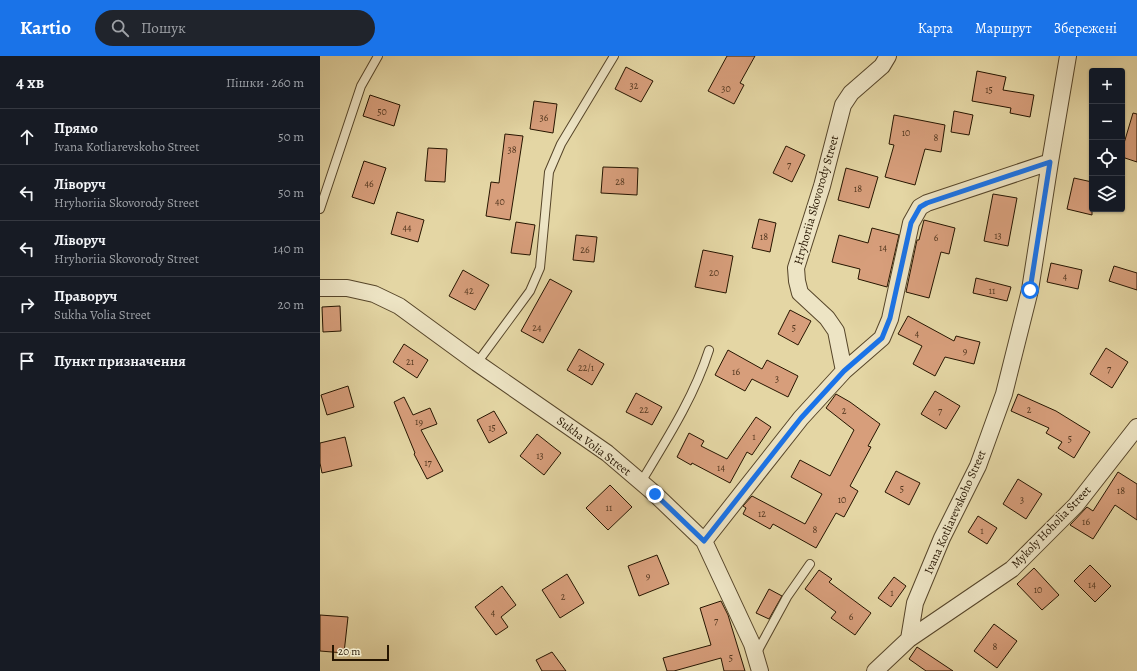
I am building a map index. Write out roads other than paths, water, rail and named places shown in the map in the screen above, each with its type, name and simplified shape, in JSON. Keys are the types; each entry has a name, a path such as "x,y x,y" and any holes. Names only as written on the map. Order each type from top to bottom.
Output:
{"street":[{"name":"Hryhoriia Skovorody Street","path":"844,371 836,331 827,318 800,293 797,282 796,268 822,186 843,105 851,93 882,66 888,56"},
{"name":"Ivana Kotliarevskoho Street","path":"909,639 915,603 942,538 978,466 1004,394 1030,290 1068,56"},
{"path":"704,541 801,418 844,371 882,338 890,318 911,223 920,207 927,203 1050,162"},
{"name":"Sukha Volia Street","path":"320,288 347,288 374,294 398,306 477,364 608,453 704,541 752,644 760,671"},
{"name":"Mykoly Hoholia Street","path":"875,671 909,639 1012,569 1076,505 1137,427"}],"lane":[{"path":"320,209 361,86 378,56"},
{"path":"477,364 530,291 540,268 549,172 561,144 614,56"},
{"path":"641,482 670,436 691,396 709,350"},
{"path":"756,656 787,597 810,564"}]}
